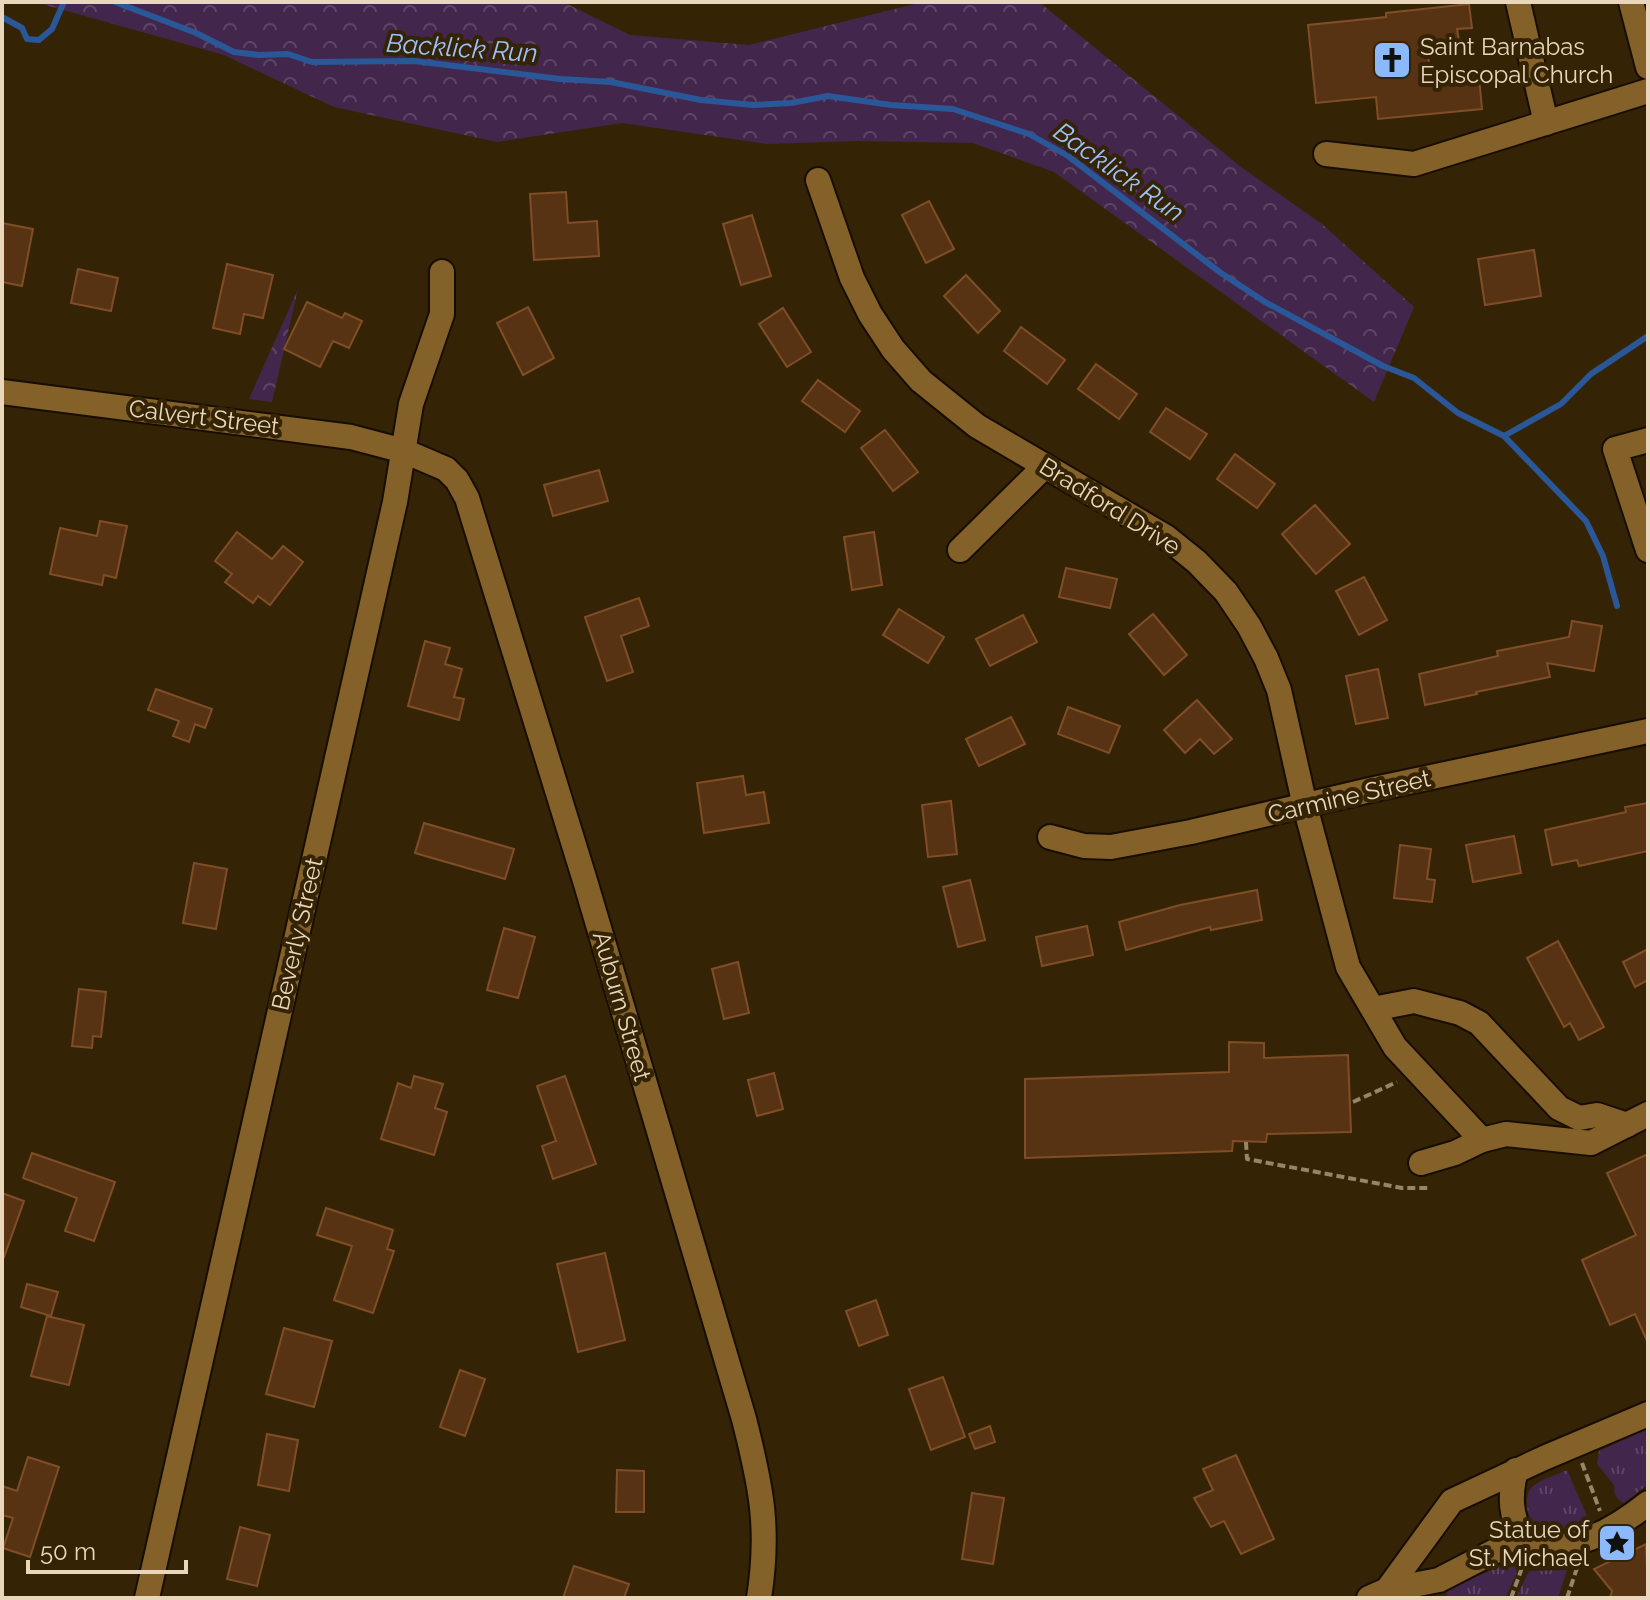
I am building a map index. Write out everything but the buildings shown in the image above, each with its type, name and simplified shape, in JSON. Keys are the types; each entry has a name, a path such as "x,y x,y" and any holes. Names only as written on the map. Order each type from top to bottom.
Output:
{"street":[{"path":"1518,2 1546,123"},
{"path":"1631,2 1648,67"},
{"path":"1326,154 1414,164 1648,91"},
{"name":"Bradford Drive","path":"818,180 852,278 870,314 893,349 921,381 977,426 1166,537 1197,562 1226,592 1249,626 1279,690 1305,806 1348,967 1395,1047 1482,1140"},
{"name":"Beverly Street","path":"147,1598 392,518 411,404 442,314 442,272"},
{"name":"Calvert Street","path":"2,392 351,437 404,451"},
{"path":"1648,440 1615,449 1648,550"},
{"name":"Auburn Street","path":"404,451 446,469 457,480 467,498 537,720 760,1481 765,1531 759,1598"},
{"path":"960,550 1045,466"},
{"name":"Carmine Street","path":"1050,837 1084,846 1111,847 1648,731"},
{"path":"1373,1009 1414,1001 1460,1013 1479,1023 1559,1108 1579,1118 1597,1115 1637,1119"},
{"path":"1421,1163 1506,1134 1591,1143 1637,1119"},
{"path":"1378,1594 1452,1501 1648,1414"},
{"path":"1516,1470 1511,1507 1524,1552"},
{"path":"1378,1594 1439,1580 1499,1549 1524,1552 1571,1544 1608,1530 1648,1503"}],"path":[{"path":"1353,1102 1398,1083"},
{"path":"1246,1142 1247,1159 1402,1188 1431,1188"},
{"path":"1576,1445 1603,1517"},
{"path":"1511,1598 1524,1552"},
{"path":"1567,1598 1580,1559"}],"green space":[{"path":"35,2 563,2 630,35 749,45 923,2 1039,2 1241,167 1322,224 1414,307 1374,402 1054,172 973,143 858,141 767,144 622,123 497,142 334,107 224,55"},
{"path":"298,289 272,402 249,399"},
{"path":"1648,1429 1648,1484 1624,1503 1617,1498 1614,1485 1597,1464 1599,1451"},
{"path":"1567,1470 1591,1525 1558,1534 1541,1532 1529,1514 1529,1492 1539,1482"},
{"path":"1514,1561 1517,1573 1505,1598 1447,1598 1446,1589"},
{"path":"1567,1570 1558,1598 1516,1598 1529,1571"}],"waterway":[{"name":"Backlick Run","path":"2,17 22,28 27,39 39,40 52,29 64,2"},
{"name":"Backlick Run","path":"115,2 196,33 234,52 288,54 312,62 414,61 560,79 611,82 701,100 753,105 791,103 828,96 891,105 953,109 1029,134 1068,156 1221,273 1265,302 1383,366 1414,378 1458,413 1504,436 1561,404 1591,374 1648,336"},
{"path":"1504,436 1586,521 1603,556 1617,606"}],"place":[{"name":"Saint Barnabas Episcopal Church","path":"1392,60"},
{"name":"Statue of St. Michael","path":"1617,1543"}]}
